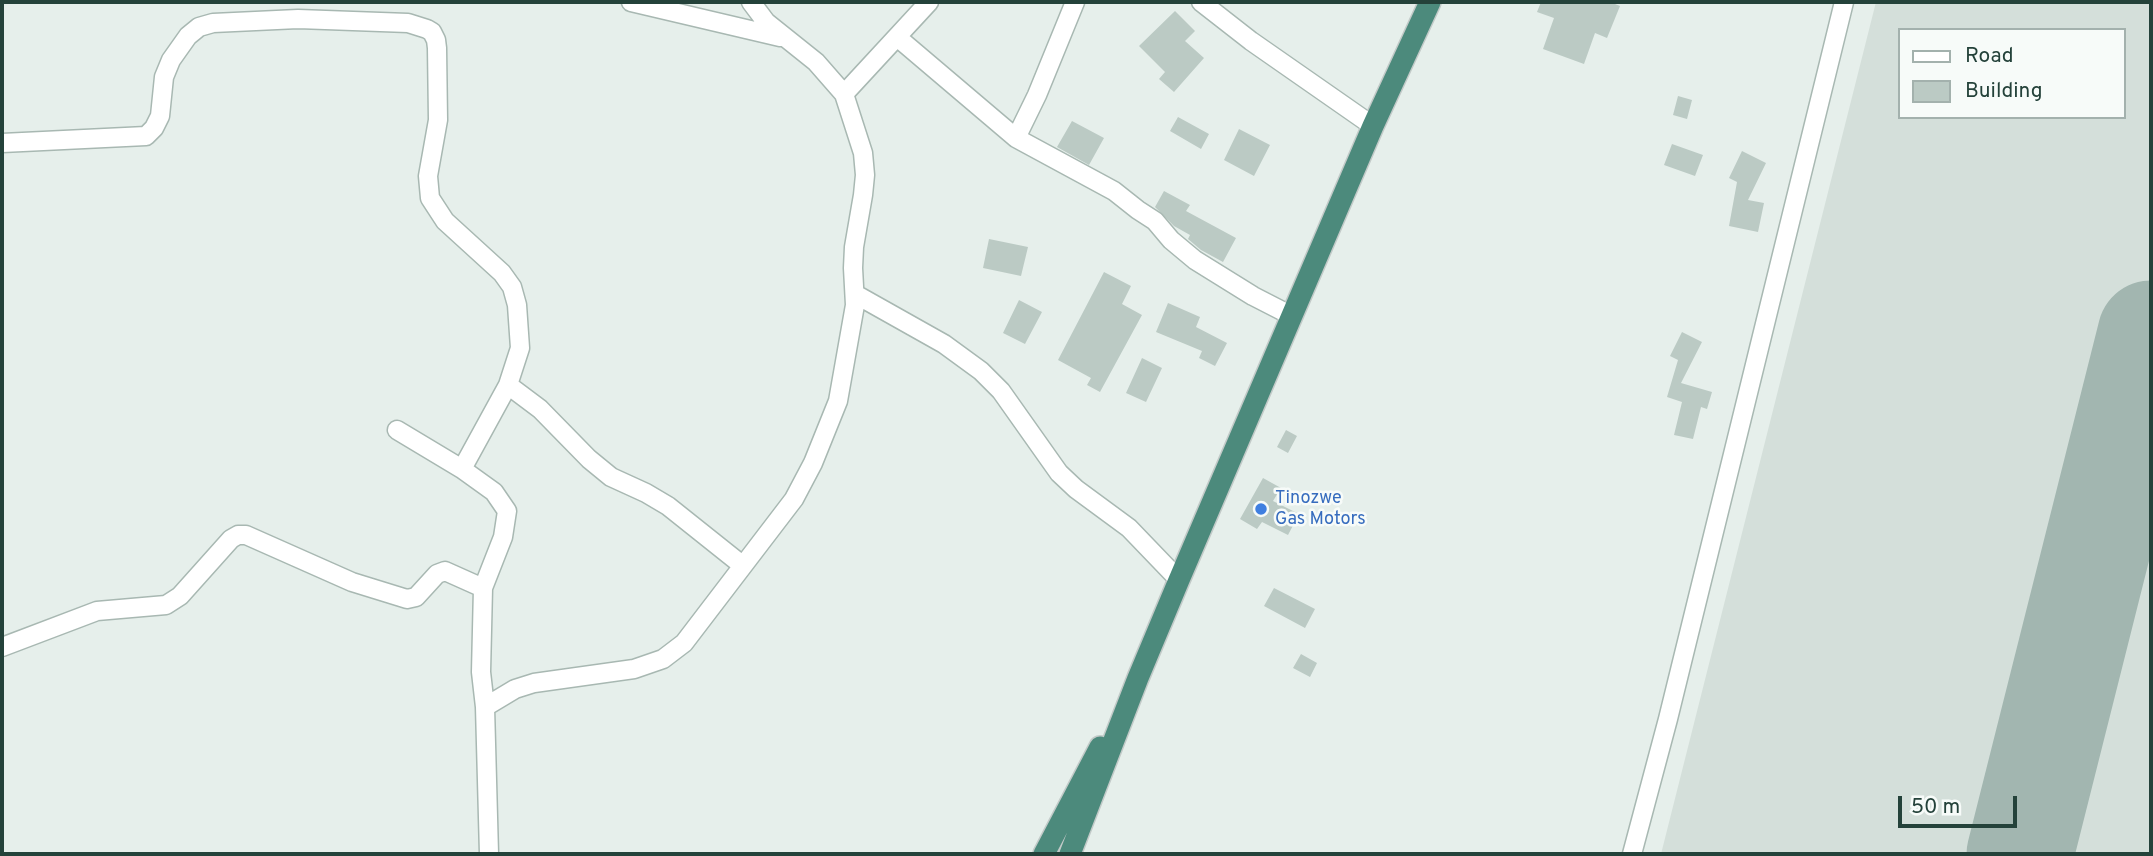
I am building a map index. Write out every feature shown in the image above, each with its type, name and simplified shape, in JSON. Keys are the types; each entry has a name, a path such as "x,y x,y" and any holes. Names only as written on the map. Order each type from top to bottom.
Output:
{"highway":[{"path":"1070,854 1138,678 1373,126 1430,2"},
{"path":"1044,854 1138,678"}],"street":[{"path":"631,2 787,38"},
{"path":"485,707 515,689 534,683 634,669 663,659 684,643 794,499 814,463 838,401 855,294 854,247 865,175 863,153 844,94 817,62 766,22 751,2"},
{"path":"844,94 929,2"},
{"path":"1016,138 1037,95 1075,2"},
{"path":"1201,2 1251,41 1373,126"},
{"path":"1632,854 1668,719 1844,2"},
{"path":"2,143 146,136 160,116 164,77 175,53 199,27 213,23 298,19 408,23 432,32 437,48 439,120 428,176 429,198 445,221 502,273 512,287 517,305 520,348 508,385 462,470"},
{"path":"897,37 1016,138 1114,191 1155,220 1171,240 1195,260 1253,296 1292,316"},
{"path":"855,294 944,344 981,371 1001,391 1059,473 1129,528 1180,580"},
{"path":"508,385 540,409 611,477 668,506 742,565"},
{"path":"397,430 494,492 507,510 503,537 483,588 481,673 485,707 489,854"},
{"path":"2,648 97,611 166,605 180,596 231,539 238,535 246,535 352,582 407,599 412,600 437,574 445,571 483,588"}],"shaded area":[{"path":"1876,2 2151,2 2151,854 1661,854"}],"building":[{"path":"1541,2 1610,2 1620,6 1607,38 1595,33 1584,64 1543,49 1554,18 1537,12"},
{"path":"1175,11 1195,31 1185,41 1204,58 1174,92 1159,79 1165,72 1139,46"},
{"path":"1678,96 1692,100 1687,119 1673,115"},
{"path":"1178,117 1209,134 1201,149 1170,131"},
{"path":"1072,121 1104,138 1089,165 1057,147"},
{"path":"1239,129 1270,145 1254,176 1224,160"},
{"path":"1672,144 1703,155 1695,176 1664,165"},
{"path":"1742,151 1766,163 1748,200 1764,203 1758,232 1729,226 1737,182 1729,178"},
{"path":"1164,191 1190,205 1186,211 1236,238 1223,262 1201,250 1188,239 1190,235 1174,226 1155,207"},
{"path":"989,239 1028,247 1021,276 983,268"},
{"path":"1104,272 1131,286 1122,304 1142,315 1100,392 1087,385 1091,378 1058,360"},
{"path":"1019,300 1042,312 1025,344 1003,333"},
{"path":"1168,303 1200,317 1196,327 1227,343 1215,366 1199,358 1202,351 1156,332"},
{"path":"1682,332 1702,342 1681,383 1712,392 1707,409 1701,407 1693,439 1674,435 1682,402 1667,397 1678,360 1670,356"},
{"path":"1142,358 1162,368 1146,402 1126,393"},
{"path":"1286,430 1297,436 1288,453 1277,447"},
{"path":"1263,478 1281,488 1273,501 1299,514 1288,535 1262,522 1257,529 1240,519"},
{"path":"1274,588 1315,609 1305,628 1264,606"},
{"path":"1301,654 1317,663 1310,677 1293,668"}],"taxiway":[{"path":"2147,350 2151,351"}],"runway":[{"path":"2020,854 2151,334"}],"place":[{"name":"Tinozwe Gas Motors","path":"1261,509"}]}
